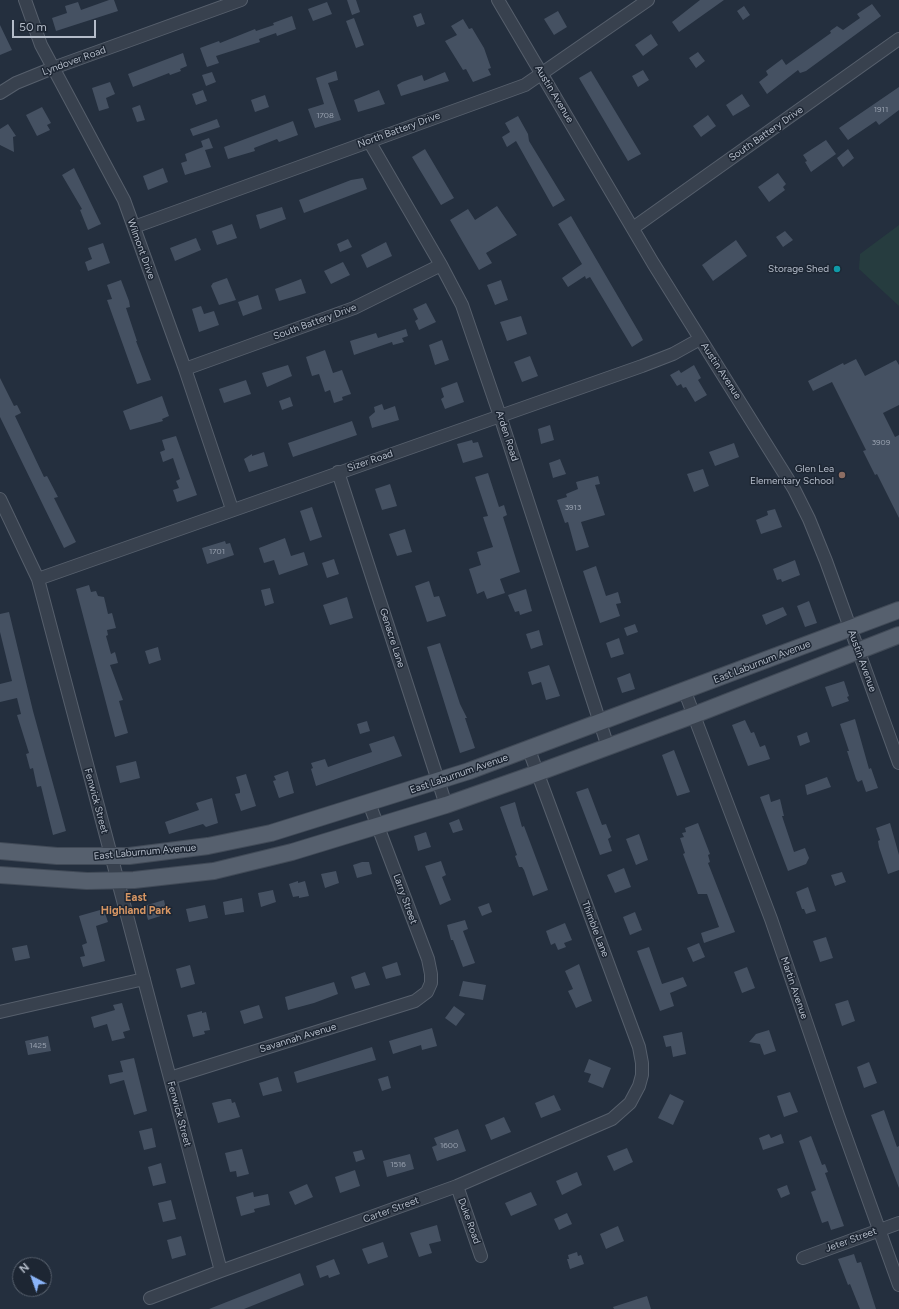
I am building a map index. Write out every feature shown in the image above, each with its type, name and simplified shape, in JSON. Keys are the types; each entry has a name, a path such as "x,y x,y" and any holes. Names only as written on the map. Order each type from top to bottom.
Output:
{"main road":[{"name":"East Laburnum Avenue","path":"0,851 57,856 111,856 169,852 232,842 284,829 438,781 529,750 899,610"},
{"path":"0,875 46,879 117,880 173,876 234,867 292,852 446,805 537,773 694,715 899,635"}],"street":[{"name":"Wilmont Drive","path":"25,0 41,45 124,200 185,370 232,510"},
{"name":"Lyndover Road","path":"0,93 16,83 53,68 241,0"},
{"name":"Austin Avenue","path":"498,0 700,339 794,489 826,561 899,763"},
{"name":"North Battery Drive","path":"134,227 525,85 648,0"},
{"name":"South Battery Drive","path":"633,228 899,39"},
{"name":"Arden Road","path":"369,141 441,265 462,305 500,416 608,747"},
{"name":"South Battery Drive","path":"185,370 354,308 441,265"},
{"name":"Sizer Road","path":"38,579 673,354 700,339"},
{"name":"Genacre Lane","path":"338,472 446,805"},
{"name":"Fenwick Street","path":"0,499 38,579 221,1271"},
{"name":"Martin Avenue","path":"685,692 771,918 899,1285"},
{"name":"Thimble Lane","path":"529,750 639,1047 642,1063 642,1075 637,1092 626,1108"},
{"name":"Larry Street","path":"369,803 428,959 431,983 424,995"},
{"path":"0,1012 144,978"},
{"name":"Savannah Avenue","path":"170,1078 416,1001 424,995"},
{"name":"Carter Street","path":"150,1298 457,1186 612,1119 626,1108"},
{"name":"Duke Road","path":"457,1186 481,1256"},
{"name":"Jeter Street","path":"803,1258 899,1223"}],"green space":[{"path":"899,225 899,306 859,269 860,254"}],"building":[{"path":"109,0 114,0 118,11 56,31 52,18 67,13 65,6 78,2 81,10"},
{"path":"347,0 356,0 360,12 352,15"},
{"path":"700,0 724,0 679,32 672,22"},
{"path":"327,2 332,14 313,21 308,9"},
{"path":"872,4 881,16 806,71 800,73 798,70 767,94 759,82 768,75 766,71 782,59 786,65 831,33 830,31 837,26 843,30 860,18 857,14"},
{"path":"744,6 750,15 743,20 737,11"},
{"path":"558,11 567,27 554,35 544,19"},
{"path":"421,13 425,24 417,27 413,16"},
{"path":"292,16 296,29 277,36 276,33 259,39 260,42 216,56 219,63 207,67 200,48 219,41 220,43 255,29 256,31 274,25 273,23"},
{"path":"354,18 364,45 356,48 346,21"},
{"path":"463,19 469,29 472,28 484,48 491,68 488,69 491,75 473,82 466,69 463,70 445,41 457,35 451,26"},
{"path":"0,25 12,50 0,55"},
{"path":"651,34 658,45 643,56 635,45"},
{"path":"698,52 705,61 696,68 689,58"},
{"path":"183,53 187,66 180,69 181,71 170,75 169,73 133,87 128,74"},
{"path":"643,70 649,80 638,87 632,76"},
{"path":"336,71 338,80 328,83 341,120 315,128 308,109 324,104 316,78"},
{"path":"591,71 641,154 628,161 579,78"},
{"path":"212,72 216,82 206,86 202,75"},
{"path":"445,72 449,81 401,96 397,85 402,82 422,75 424,81"},
{"path":"110,82 115,94 106,98 109,108 99,111 92,88"},
{"path":"899,87 899,110 879,125 876,121 848,140 839,128"},
{"path":"203,90 207,101 196,105 192,94"},
{"path":"379,90 385,104 358,112 354,100"},
{"path":"742,94 750,106 733,116 726,105"},
{"path":"265,95 269,107 255,112 251,100"},
{"path":"140,105 145,120 137,122 132,108"},
{"path":"42,107 51,123 47,125 50,130 37,136 26,115"},
{"path":"708,115 716,126 701,137 693,126"},
{"path":"518,116 528,134 529,141 565,200 553,207 516,141 507,147 502,137 510,132 505,123"},
{"path":"217,119 220,127 193,136 190,129"},
{"path":"293,121 298,135 279,142 277,139 254,148 255,151 228,159 224,147"},
{"path":"8,124 16,136 13,137 14,152 0,145 0,129"},
{"path":"209,138 213,148 205,150 211,167 185,175 181,163 187,161 185,154 203,147 201,141"},
{"path":"826,140 836,154 811,172 803,155"},
{"path":"425,149 454,198 441,205 412,157"},
{"path":"848,149 854,158 843,167 837,158"},
{"path":"74,168 101,224 88,230 80,210 82,209 62,175"},
{"path":"163,168 168,182 148,190 143,176"},
{"path":"778,173 786,184 783,187 785,190 769,202 758,187"},
{"path":"363,178 367,189 304,213 299,200 351,180"},
{"path":"497,206 517,235 486,253 492,263 479,270 450,220 468,209 475,220"},
{"path":"282,207 286,219 260,229 256,215"},
{"path":"571,216 643,340 632,347 590,277 586,279 585,276 568,287 562,278 582,264 558,224"},
{"path":"232,224 237,238 217,245 212,231"},
{"path":"785,231 793,240 783,247 776,237"},
{"path":"196,238 201,250 175,261 170,248"},
{"path":"348,239 352,247 340,252 337,244"},
{"path":"736,240 747,256 713,281 702,265"},
{"path":"386,242 392,256 367,268 361,255"},
{"path":"103,243 110,263 88,271 85,262 92,259 88,248"},
{"path":"343,262 350,275 331,284 324,271"},
{"path":"227,278 236,300 219,305 211,286 213,283"},
{"path":"301,279 306,293 279,301 275,289"},
{"path":"121,280 129,301 130,307 126,308 136,341 151,380 137,384 107,300 112,299 107,285"},
{"path":"501,280 508,300 495,305 487,285"},
{"path":"258,295 262,309 243,316 238,302"},
{"path":"426,303 436,322 419,330 415,321 418,319 413,309"},
{"path":"201,306 204,314 214,311 219,325 199,332 192,309"},
{"path":"521,316 527,334 507,341 500,322"},
{"path":"406,329 408,336 402,338 404,342 393,345 392,342 354,355 350,341 376,333 378,338"},
{"path":"442,340 449,360 435,365 429,345"},
{"path":"325,350 333,373 342,370 351,394 342,397 343,400 334,403 330,390 325,392 319,374 312,376 306,357"},
{"path":"530,356 538,376 522,382 514,362"},
{"path":"856,359 865,376 896,360 899,365 899,405 883,413 895,437 899,435 899,518 877,474 875,475 863,451 866,450 832,382 813,391 808,381 843,363 844,365"},
{"path":"288,365 292,376 267,387 262,373"},
{"path":"694,365 701,378 698,380 707,395 695,402 686,387 683,388 681,384 677,386 670,375 679,370 681,373"},
{"path":"0,378 14,406 17,405 21,413 15,416 44,477 47,476 58,497 54,498 76,542 64,548 0,417"},
{"path":"246,380 251,394 224,403 219,389"},
{"path":"457,382 464,402 445,409 441,399 444,397 441,388"},
{"path":"162,396 169,416 162,419 163,421 130,430 123,411"},
{"path":"290,397 293,406 282,410 279,401"},
{"path":"382,404 384,410 395,406 399,420 372,428 369,417 375,412 374,407"},
{"path":"352,421 357,435 293,457 288,443"},
{"path":"550,425 554,440 541,444 538,429"},
{"path":"176,436 197,495 177,502 173,490 179,488 176,481 180,479 173,458 163,462 160,452 165,450 162,440"},
{"path":"472,440 473,443 478,442 483,457 463,463 457,444"},
{"path":"734,443 739,457 715,466 709,452"},
{"path":"264,452 268,466 249,472 244,459 252,454 252,456"},
{"path":"560,459 566,474 553,478 549,463"},
{"path":"703,469 709,486 694,492 687,474"},
{"path":"488,473 499,507 504,505 507,515 503,517 520,572 500,579 505,593 487,599 484,591 477,594 469,569 481,565 477,552 493,547 483,517 488,516 475,477"},
{"path":"598,476 600,484 595,485 605,515 581,522 589,547 576,551 568,522 565,523 557,500 567,497 566,494 578,489 576,482"},
{"path":"390,484 397,506 382,510 375,489"},
{"path":"312,507 322,537 310,541 300,511"},
{"path":"775,509 782,527 761,534 756,520 768,515 767,511"},
{"path":"405,529 412,552 397,556 389,534"},
{"path":"285,538 291,556 304,552 308,565 279,575 274,560 264,563 259,548"},
{"path":"225,541 226,544 230,543 234,555 207,564 202,548"},
{"path":"334,559 339,574 327,578 322,563"},
{"path":"795,560 800,575 782,582 781,579 777,580 773,569"},
{"path":"596,566 606,596 618,592 621,603 616,604 620,616 600,623 583,571"},
{"path":"429,581 434,597 439,596 446,616 427,622 415,586"},
{"path":"89,585 91,592 96,591 98,596 104,597 108,614 112,613 116,628 107,630 108,635 106,636 111,654 115,652 118,663 110,665 123,700 119,701 128,733 115,737 76,589"},
{"path":"270,588 274,603 265,606 261,590"},
{"path":"526,589 532,611 520,615 519,611 515,612 508,595"},
{"path":"347,597 353,618 330,625 323,605"},
{"path":"809,601 817,623 805,627 797,606"},
{"path":"783,607 787,615 766,625 762,615"},
{"path":"9,612 33,711 66,831 53,835 41,786 37,787 33,768 30,769 26,754 29,753 17,715 21,714 17,698 0,702 0,684 12,681 0,632 0,614"},
{"path":"635,624 638,632 627,636 624,628"},
{"path":"539,630 543,645 531,649 526,634"},
{"path":"619,638 624,654 611,658 606,643"},
{"path":"440,643 460,704 467,718 465,718 475,748 460,753 427,647"},
{"path":"158,647 161,660 149,664 145,651"},
{"path":"549,665 560,696 546,700 541,682 532,685 528,672"},
{"path":"630,673 635,689 622,693 617,678"},
{"path":"844,681 849,696 847,697 849,701 832,707 825,687"},
{"path":"855,719 869,769 871,768 878,788 866,792 862,780 858,782 856,779 840,724"},
{"path":"745,720 751,733 754,732 760,747 765,745 770,759 748,766 732,725"},
{"path":"367,721 370,731 360,734 357,724"},
{"path":"807,732 810,742 800,746 797,736"},
{"path":"394,736 402,756 316,786 311,769 313,768 311,763 325,759 328,767 372,752 369,744"},
{"path":"674,750 690,792 677,796 662,755"},
{"path":"136,761 140,778 120,783 116,766"},
{"path":"288,771 294,793 279,798 273,781 276,780 274,776"},
{"path":"246,774 256,806 241,811 235,794 240,793 236,777"},
{"path":"827,777 831,787 807,795 805,785"},
{"path":"588,788 602,825 606,824 611,837 608,839 612,851 600,855 576,792"},
{"path":"769,794 771,802 780,799 784,816 782,816 794,852 805,848 809,858 806,864 788,871 760,797"},
{"path":"212,798 218,823 206,827 203,824 169,834 165,822 199,810 196,803"},
{"path":"515,802 522,827 524,826 548,890 533,896 524,870 522,867 519,867 515,856 517,855 500,807"},
{"path":"459,819 463,830 453,833 449,823"},
{"path":"698,823 710,854 708,855 710,862 708,863 735,932 704,943 701,933 719,927 707,894 698,894 683,854 685,853 680,838 684,837 682,833 686,832 685,828"},
{"path":"890,823 899,855 899,870 888,874 879,847 878,841 880,840 876,828"},
{"path":"426,832 431,847 418,851 414,836"},
{"path":"639,834 648,860 636,865 626,839"},
{"path":"441,861 446,875 442,877 451,900 440,905 425,866"},
{"path":"362,862 369,862 372,874 357,878 353,865"},
{"path":"624,868 631,887 615,893 607,875"},
{"path":"336,871 339,883 325,888 321,874"},
{"path":"842,872 846,882 835,886 831,875"},
{"path":"298,881 298,883 305,881 309,896 299,898 299,896 293,897 289,884"},
{"path":"808,887 816,911 806,914 804,909 802,909 796,892"},
{"path":"273,890 276,902 261,907 258,893"},
{"path":"242,898 244,912 225,915 223,902"},
{"path":"164,900 167,914 148,920 144,906"},
{"path":"489,903 492,912 482,916 478,907"},
{"path":"205,905 208,918 189,922 186,909"},
{"path":"104,910 108,922 96,926 105,961 83,967 80,957 85,956 82,945 87,943 79,916"},
{"path":"635,912 642,930 630,935 623,917"},
{"path":"465,920 468,929 463,931 475,963 463,967 453,940 451,940 447,925"},
{"path":"565,923 572,940 564,943 566,947 558,950 555,943 551,945 546,931"},
{"path":"826,937 833,958 820,962 813,941"},
{"path":"699,943 705,957 693,962 687,948"},
{"path":"27,945 30,958 15,961 12,948"},
{"path":"649,947 662,984 683,977 687,986 670,993 674,1006 660,1011 637,951"},
{"path":"397,962 401,975 386,979 382,967"},
{"path":"579,964 592,1001 576,1008 568,991 573,989 565,971"},
{"path":"190,965 195,984 181,988 176,969"},
{"path":"747,967 755,988 742,993 734,972"},
{"path":"365,972 370,985 355,989 351,977"},
{"path":"463,981 486,985 483,1000 459,996"},
{"path":"334,982 338,994 314,1003 288,1010 285,997"},
{"path":"848,1000 855,1021 842,1026 835,1004"},
{"path":"122,1003 130,1030 123,1032 125,1038 112,1041 107,1024 94,1028 91,1017 115,1010 113,1005"},
{"path":"259,1005 263,1018 244,1024 240,1011"},
{"path":"454,1006 465,1014 456,1026 445,1018"},
{"path":"202,1011 202,1013 206,1012 210,1030 204,1031 205,1034 193,1037 187,1015"},
{"path":"432,1028 437,1046 422,1050 421,1045 393,1054 389,1041"},
{"path":"769,1030 776,1051 764,1055 760,1044 749,1042 756,1034"},
{"path":"682,1032 686,1054 673,1057 671,1046 666,1047 663,1036"},
{"path":"48,1036 51,1051 28,1055 25,1041"},
{"path":"372,1047 376,1060 297,1083 294,1072"},
{"path":"134,1058 147,1111 134,1115 124,1080 110,1084 108,1075 123,1072 120,1061"},
{"path":"589,1059 611,1068 603,1088 588,1082 591,1074 584,1072"},
{"path":"869,1062 877,1083 864,1088 857,1067"},
{"path":"388,1076 391,1088 382,1091 378,1079"},
{"path":"278,1077 282,1091 263,1096 259,1083"},
{"path":"790,1092 798,1112 784,1117 777,1096"},
{"path":"670,1094 684,1101 673,1125 658,1118"},
{"path":"554,1095 561,1110 541,1118 535,1103"},
{"path":"231,1099 232,1103 235,1102 240,1117 218,1123 212,1103"},
{"path":"884,1110 897,1147 899,1146 899,1188 871,1115"},
{"path":"504,1117 511,1132 491,1140 485,1125"},
{"path":"152,1128 156,1147 144,1150 139,1131"},
{"path":"458,1129 466,1151 437,1161 432,1147 437,1145 434,1138"},
{"path":"769,1134 771,1138 781,1134 784,1143 763,1150 759,1138"},
{"path":"811,1136 822,1165 825,1164 828,1172 825,1173 844,1226 831,1230 828,1221 822,1223 811,1192 816,1190 799,1141"},
{"path":"627,1148 633,1162 614,1171 607,1156"},
{"path":"242,1149 249,1174 237,1177 236,1171 230,1172 225,1153"},
{"path":"362,1150 365,1159 356,1162 353,1152"},
{"path":"410,1154 414,1169 387,1177 383,1161"},
{"path":"161,1163 166,1183 153,1186 148,1167"},
{"path":"355,1170 360,1186 340,1193 335,1177"},
{"path":"577,1172 582,1185 562,1195 556,1181"},
{"path":"307,1184 313,1197 295,1205 289,1192"},
{"path":"787,1185 790,1194 781,1198 777,1189"},
{"path":"253,1192 254,1197 268,1194 270,1205 254,1209 255,1212 241,1216 236,1197"},
{"path":"531,1192 537,1205 511,1216 505,1203"},
{"path":"171,1200 176,1219 163,1222 158,1203"},
{"path":"567,1213 572,1224 559,1230 554,1219"},
{"path":"437,1225 441,1241 429,1244 432,1253 419,1257 410,1233"},
{"path":"618,1226 624,1241 606,1249 600,1234"},
{"path":"181,1236 186,1255 172,1259 167,1240"},
{"path":"383,1242 388,1257 368,1264 362,1249"},
{"path":"577,1252 578,1256 581,1255 584,1264 570,1269 567,1259 569,1259 568,1255"},
{"path":"854,1254 857,1263 861,1262 876,1309 860,1309 850,1284 848,1285 838,1259"},
{"path":"334,1259 340,1274 329,1278 328,1275 320,1278 316,1266"},
{"path":"300,1273 304,1285 244,1309 209,1309"},
{"path":"647,1296 651,1309 614,1309 613,1307"}],"place":[{"name":"Storage Shed","path":"837,269"},
{"name":"Glen Lea Elementary School","path":"842,475"}],"district":[{"name":"East Highland Park","path":"136,904"}]}
